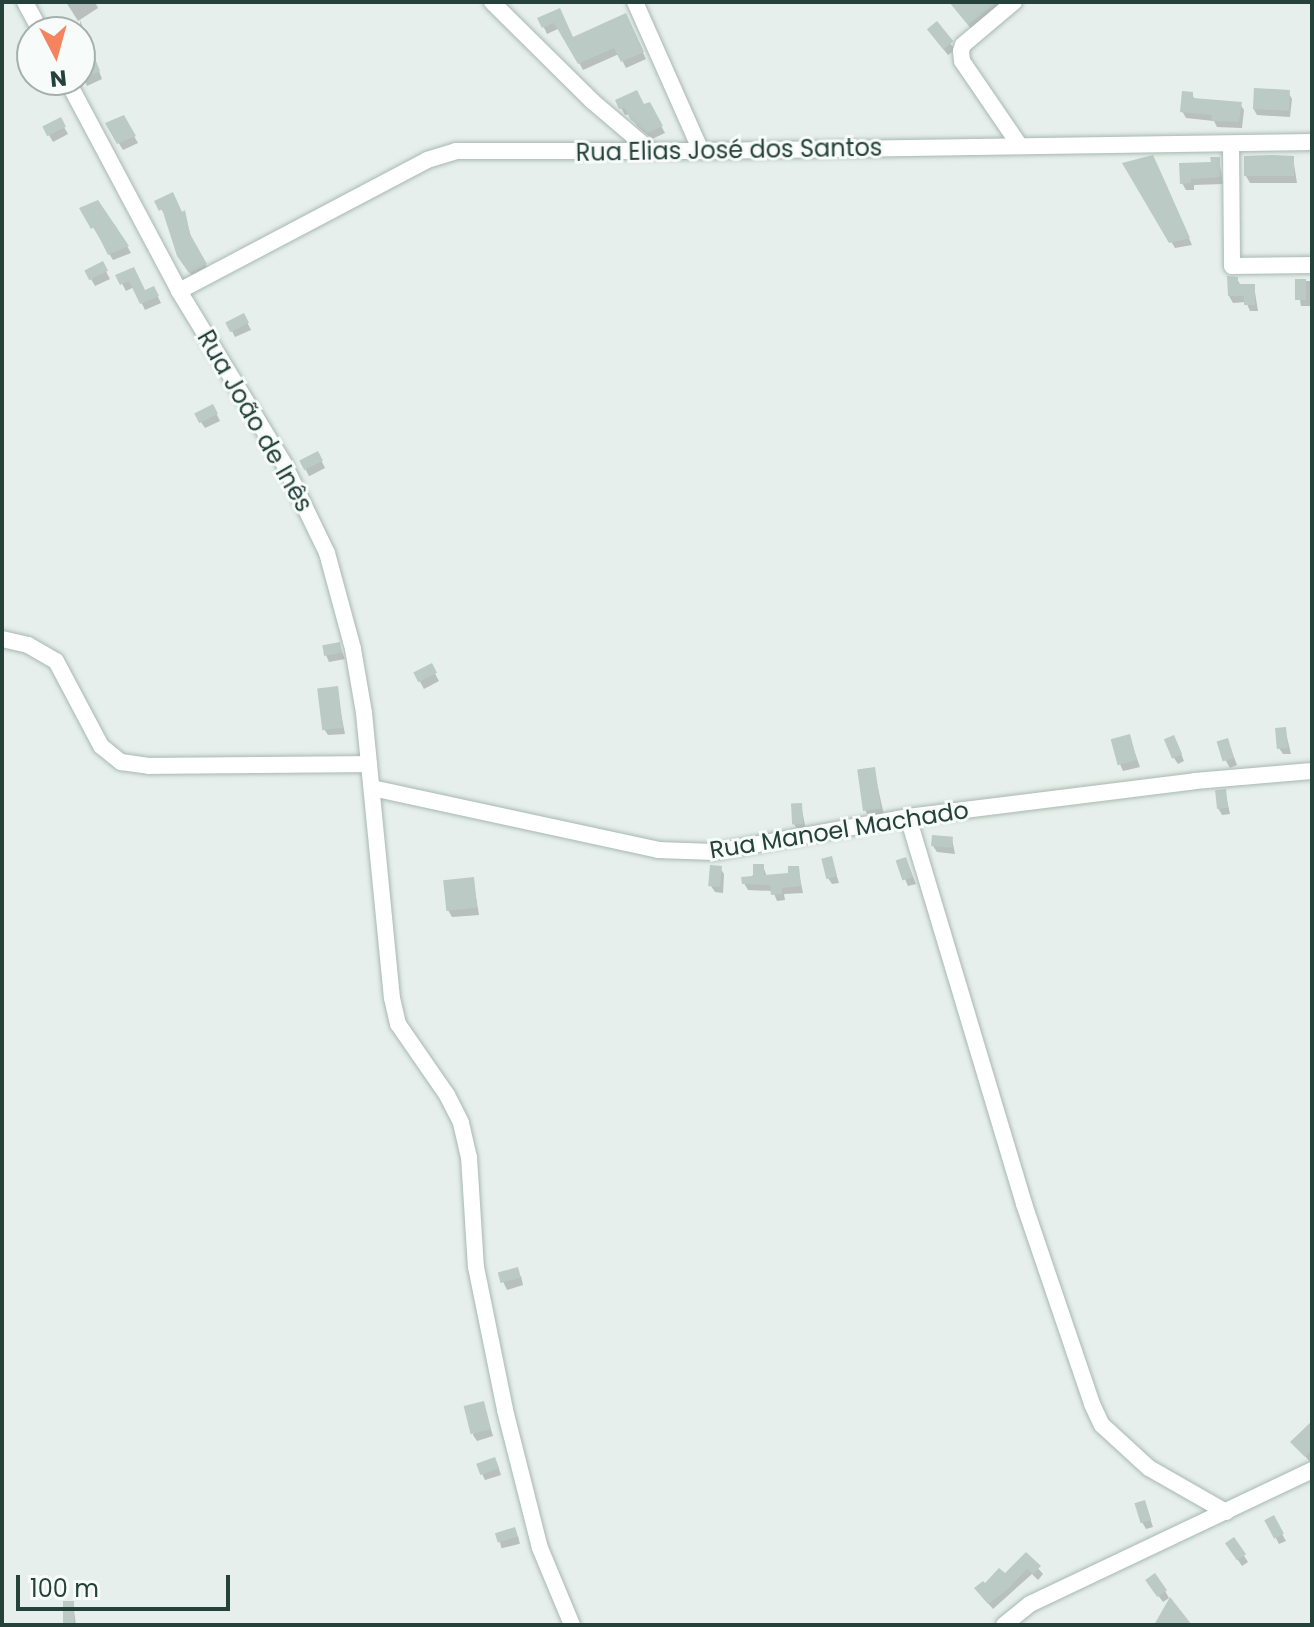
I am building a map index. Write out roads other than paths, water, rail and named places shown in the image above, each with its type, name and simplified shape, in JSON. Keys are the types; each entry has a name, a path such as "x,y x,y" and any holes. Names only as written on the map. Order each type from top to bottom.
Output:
{"street":[{"path":"492,2 592,101 651,151"},
{"path":"635,2 701,151"},
{"path":"1014,2 963,45 961,51 962,61 1020,146"},
{"name":"Rua João de Inês","path":"75,96 179,291 284,464 327,553 353,649 398,1024 447,1095 461,1123 469,1157 476,1267 505,1410 540,1548 572,1625"},
{"name":"Rua Elias José dos Santos","path":"179,291 441,154 456,151 701,151 1312,142"},
{"path":"1231,144 1229,260 1232,266 1312,265"},
{"path":"2,639 28,645 56,661 101,746 121,762 149,766 369,764"},
{"name":"Rua Manoel Machado","path":"372,788 658,850 714,852 908,817 1195,781 1312,771"},
{"path":"908,817 1024,1204 1092,1404 1102,1425 1149,1468 1226,1512"},
{"path":"1004,1625 1030,1604 1312,1470"}]}
